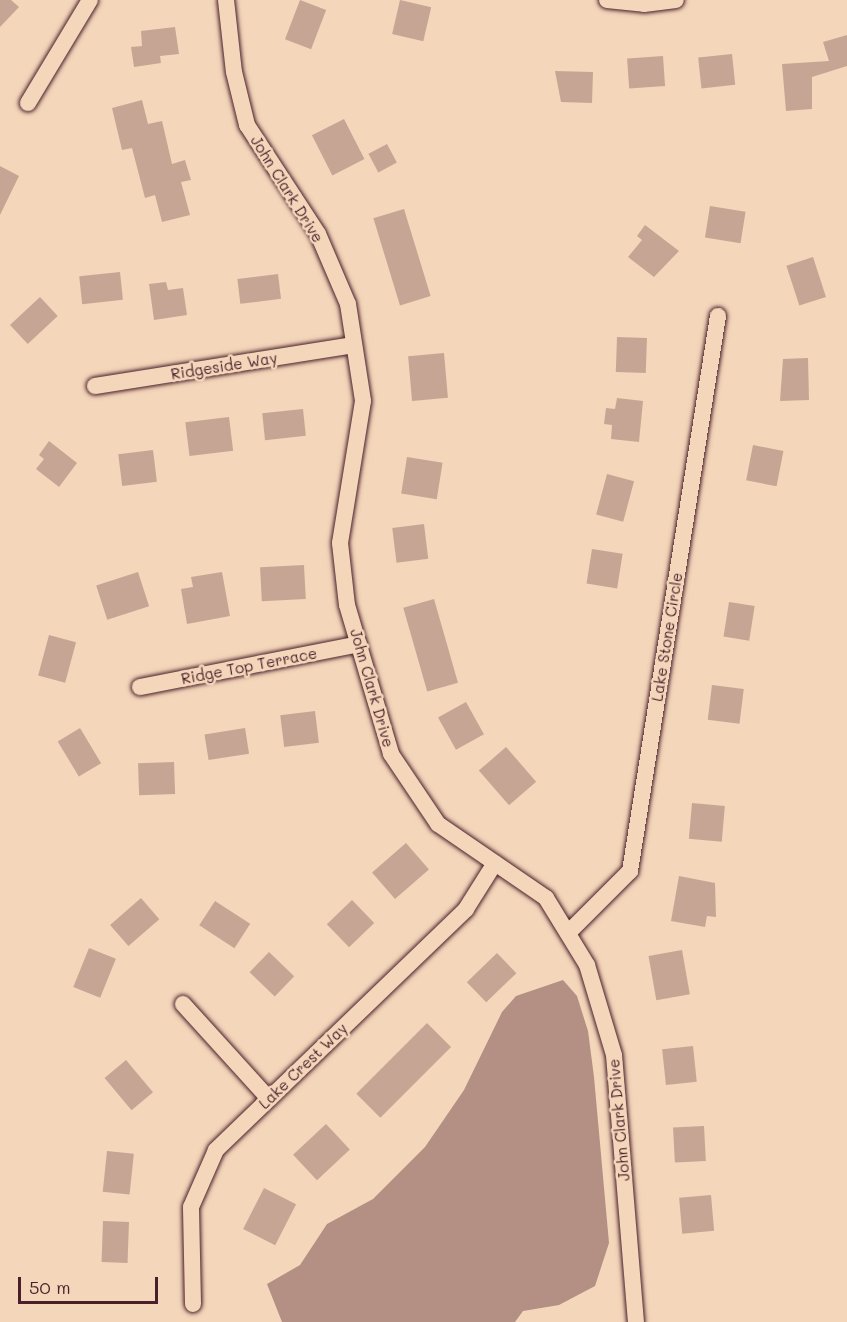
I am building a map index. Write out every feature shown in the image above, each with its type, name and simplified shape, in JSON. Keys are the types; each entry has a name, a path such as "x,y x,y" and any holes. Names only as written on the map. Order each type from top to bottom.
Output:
{"street":[{"path":"28,103 90,0"},
{"name":"John Clark Drive","path":"226,0 234,72 247,125 318,234 348,304 363,401 340,543 347,605 391,754 438,824 546,898 587,965 614,1055 636,1322"},
{"path":"607,0 644,4 676,0"},
{"name":"Lake Stone Circle","path":"568,933 630,871 718,316"},
{"name":"Ridgeside Way","path":"95,386 354,345"},
{"name":"Ridge Top Terrace","path":"140,687 359,644"},
{"name":"Lake Crest Way","path":"193,1304 191,1207 216,1150 466,909 495,863"},
{"path":"183,1004 269,1099"}],"shaded area":[{"path":"563,980 577,996 588,1031 594,1077 609,1243 595,1286 559,1305 523,1311 515,1322 282,1322 267,1284 300,1265 327,1224 373,1199 425,1147 464,1090 502,1012 516,996"}],"building":[{"path":"0,0 11,0 19,7 0,27"},
{"path":"300,0 326,10 311,49 285,39"},
{"path":"400,0 431,7 423,41 392,34"},
{"path":"175,27 179,54 160,56 161,63 134,67 131,47 142,46 141,31"},
{"path":"847,35 847,66 812,77 812,109 786,111 782,64 829,61 823,42"},
{"path":"732,54 735,85 701,88 698,58"},
{"path":"663,56 665,86 629,88 627,59"},
{"path":"555,71 593,72 592,103 561,102"},
{"path":"142,100 148,124 162,121 172,164 185,160 191,180 181,182 190,215 162,222 155,195 145,198 132,148 122,150 112,108"},
{"path":"344,119 364,159 332,175 312,135"},
{"path":"387,144 397,163 378,172 368,154"},
{"path":"0,166 19,176 0,215"},
{"path":"710,206 746,212 741,243 705,238"},
{"path":"404,209 431,296 400,305 373,218"},
{"path":"645,225 679,251 654,277 628,257 642,240 637,236"},
{"path":"813,257 826,297 799,306 786,266"},
{"path":"120,272 123,300 82,304 79,276"},
{"path":"278,274 281,299 240,304 237,279"},
{"path":"166,282 168,290 183,288 187,315 154,320 149,284"},
{"path":"40,297 58,316 28,344 10,325"},
{"path":"617,337 647,338 646,373 616,372"},
{"path":"444,353 448,398 412,401 408,356"},
{"path":"808,358 809,400 780,401 783,359"},
{"path":"617,398 643,401 639,442 611,439 612,425 604,424 606,408 615,409"},
{"path":"303,409 306,436 265,440 262,413"},
{"path":"229,417 233,451 189,456 185,422"},
{"path":"49,441 77,463 59,487 36,469 44,459 39,455"},
{"path":"753,445 783,451 777,486 746,480"},
{"path":"153,450 157,482 122,486 118,454"},
{"path":"407,457 443,463 437,499 401,494"},
{"path":"607,474 634,481 623,522 596,515"},
{"path":"424,524 428,559 397,563 392,528"},
{"path":"592,549 623,554 617,588 587,584"},
{"path":"304,565 306,599 262,601 260,567"},
{"path":"138,572 149,606 107,620 96,586"},
{"path":"222,572 230,616 187,624 181,589 193,587 191,577"},
{"path":"434,599 458,683 427,691 403,608"},
{"path":"729,602 755,606 749,641 724,637"},
{"path":"49,635 76,642 65,683 38,676"},
{"path":"712,685 744,689 739,724 708,720"},
{"path":"466,702 484,734 456,750 438,718"},
{"path":"315,711 319,743 284,747 280,715"},
{"path":"80,728 101,763 79,777 58,741"},
{"path":"245,728 249,754 209,760 205,734"},
{"path":"506,747 536,782 509,805 479,771"},
{"path":"174,762 175,794 139,795 138,763"},
{"path":"692,803 725,806 722,842 689,839"},
{"path":"406,843 429,869 395,899 372,873"},
{"path":"679,876 715,883 716,917 707,916 705,927 671,921"},
{"path":"141,898 159,919 128,946 110,925"},
{"path":"352,900 374,923 349,947 327,924"},
{"path":"215,901 250,924 234,948 199,925"},
{"path":"89,948 116,959 100,998 73,987"},
{"path":"682,950 690,994 656,1000 649,956"},
{"path":"269,952 294,976 275,996 250,972"},
{"path":"497,953 516,973 486,1002 467,982"},
{"path":"427,1023 451,1047 380,1118 356,1094"},
{"path":"693,1046 697,1082 666,1085 662,1049"},
{"path":"126,1060 153,1092 132,1110 105,1078"},
{"path":"326,1124 350,1150 317,1180 293,1155"},
{"path":"704,1126 706,1161 675,1163 673,1128"},
{"path":"107,1151 134,1154 130,1195 103,1192"},
{"path":"264,1188 296,1204 275,1245 243,1229"},
{"path":"711,1195 714,1231 682,1234 679,1198"},
{"path":"103,1221 129,1222 128,1263 102,1262"}]}
